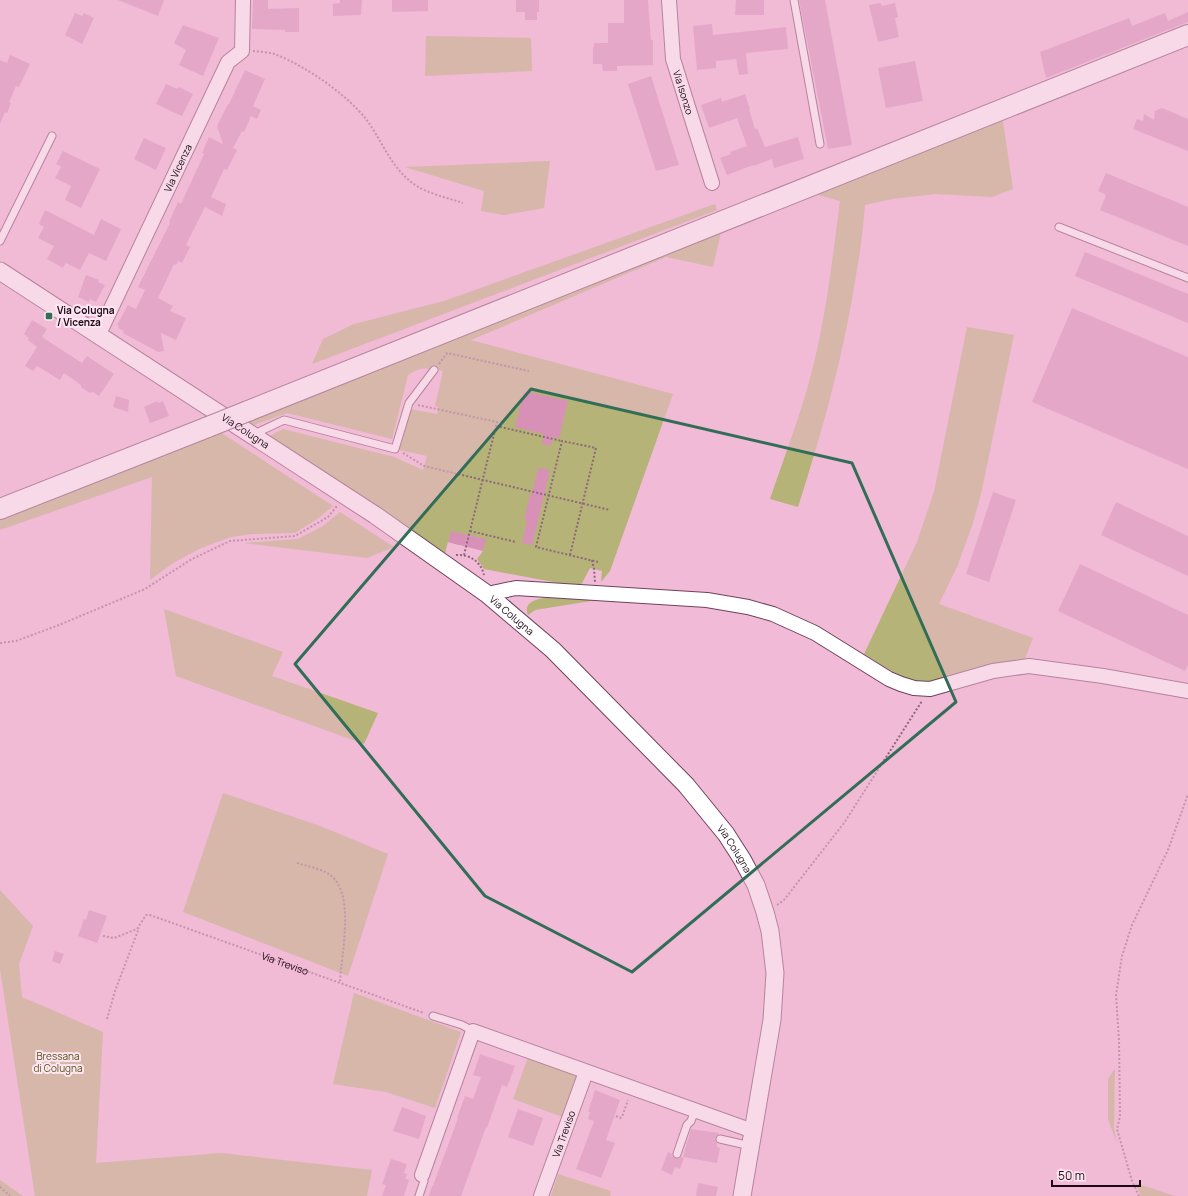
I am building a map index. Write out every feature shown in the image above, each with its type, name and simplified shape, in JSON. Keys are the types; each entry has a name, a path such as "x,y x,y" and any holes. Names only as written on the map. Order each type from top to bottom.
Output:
{"main road":[{"path":"0,509 1188,35"}],"street":[{"path":"242,51 243,0"},
{"name":"Via Isonzo","path":"669,0 673,59 712,182"},
{"name":"Via Vicenza","path":"98,336 228,62 242,51"},
{"name":"Via Colugna","path":"0,271 344,495 443,562 487,594 553,650 686,785 726,834 756,885 770,931 775,973 772,1020 742,1196"},
{"path":"487,594 516,588 707,600 748,607 767,613 815,633 889,679 914,688 930,689 993,671 1029,666 1103,676 1188,691"},
{"path":"422,1175 473,1032 695,1110 752,1138"},
{"name":"Via Treviso","path":"542,1196 586,1072"}],"lane":[{"path":"794,0 820,144"},
{"path":"0,241 52,136"},
{"path":"1059,227 1188,278"},
{"path":"252,435 284,420 395,449 409,403 434,370"},
{"path":"433,1016 462,1025 473,1032"},
{"path":"678,1154 687,1125 691,1122 695,1110"},
{"path":"720,1139 752,1138"},
{"path":"419,1196 424,1181 422,1175"}],"path":[{"path":"242,51 276,54 317,76 342,95 366,119 396,166 408,180 419,188 463,203"},
{"path":"434,370 447,354 529,371"},
{"path":"409,403 497,422 463,555 476,561"},
{"path":"496,426 596,448 570,555"},
{"path":"562,441 536,546 598,562"},
{"path":"395,449 424,466 610,510"},
{"path":"0,643 16,641 59,625 144,589 192,559 230,541 295,536 328,517 344,495"},
{"path":"470,531 516,542"},
{"path":"592,560 595,593"},
{"path":"765,912 784,900 839,829 930,689"},
{"path":"1139,1196 1132,1181 1117,1129 1120,1116 1119,1041 1116,995 1122,956 1132,924 1168,850 1188,794"},
{"path":"297,863 328,873 339,885 346,913 340,982"},
{"name":"Via Treviso","path":"103,936 114,938 137,929 146,915 150,915 433,1016"},
{"path":"107,1019 115,991 140,924"},
{"path":"616,1116 620,1118 622,1117 630,1095"},
{"path":"0,1187 10,1196"}],"highlighted area":[{"path":"531,389 852,463 956,702 632,972 485,896 295,664"}],"green space":[{"path":"426,36 531,38 532,71 425,76"},
{"path":"1002,115 1013,189 992,197 936,194 892,199 865,205 862,237 852,299 840,359 816,448 798,507 770,499 808,386 819,340 827,294 840,201 818,195 721,232 713,267 666,257 471,340 673,394 610,571 601,582 602,571 590,568 580,587 484,569 477,559 483,551 460,544 448,542 445,553 266,438 283,429 394,457 423,470 427,456 399,450 410,409 437,414 438,407 435,406 443,371 424,368 408,375 392,439 287,413 254,425 241,418"},
{"path":"550,161 544,208 504,215 481,211 484,191 405,167"},
{"path":"715,204 717,210 312,364 323,339 354,324 444,301"},
{"path":"967,327 1014,335 981,494 973,523 957,567 939,604 1033,638 1024,661 984,666 931,682 917,681 893,672 864,654 917,542 934,492"},
{"path":"217,430 333,506 320,517 295,533 252,534 231,537 201,548 173,563 150,580 152,477 0,530 0,517"},
{"path":"340,512 394,547 367,558 244,543 298,539 323,526"},
{"path":"567,596 597,600 535,610 528,615 527,609 529,604 534,601 547,597"},
{"path":"164,609 283,652 272,676 378,713 364,744 176,676"},
{"path":"223,793 320,826 388,854 348,976 183,912"},
{"name":"Bressana di Colugna","path":"0,890 33,926 19,964 22,997 103,1032 96,1163 221,1153 372,1170 367,1196 35,1196 0,969"},
{"path":"354,993 461,1032 435,1108 386,1092 333,1084"},
{"path":"528,1057 578,1075 563,1117 513,1099"},
{"path":"1115,1068 1114,1127 1117,1143 1108,1119 1108,1079"},
{"path":"558,1174 611,1191 610,1196 551,1196"},
{"path":"0,1180 23,1196 0,1196"},
{"path":"1135,1183 1175,1196 1141,1196"}],"building":[{"path":"118,0 164,0 158,16"},
{"path":"253,0 268,0 268,9 299,8 299,32 252,29"},
{"path":"340,0 362,0 361,15 333,16 333,4 340,3"},
{"path":"392,0 428,0 428,11 392,12"},
{"path":"516,0 539,0 537,20 525,20 525,12 516,12"},
{"path":"624,0 648,0 651,40 653,40 653,65 617,66 617,71 603,71 602,64 593,64 594,43 608,43 608,23 624,23"},
{"path":"736,0 764,0 764,15 735,15"},
{"path":"799,0 825,0 852,145 828,149"},
{"path":"880,3 882,6 895,3 898,17 895,18 899,37 878,42 869,5"},
{"path":"1188,12 1188,22 1046,78 1040,52 1129,18 1132,26 1165,13 1168,21"},
{"path":"75,13 82,16 84,13 94,18 82,44 65,35"},
{"path":"712,24 713,35 786,27 788,49 746,53 748,74 739,75 736,59 716,61 716,68 697,70 693,26"},
{"path":"183,25 219,38 203,76 179,65 186,50 174,43"},
{"path":"10,55 30,64 19,87 16,86 9,102 11,103 7,113 5,112 0,124 0,60 7,63"},
{"path":"915,61 923,101 886,108 878,68"},
{"path":"245,70 265,79 253,106 261,110 257,119 251,116 244,132 242,131 233,148 237,150 227,170 224,169 211,197 226,204 222,216 205,207 186,245 190,247 182,263 178,261 176,265 174,264 158,298 173,306 170,311 186,318 176,340 161,333 164,351 158,352 123,333 124,331 118,328 119,326 117,325 128,305 136,309 145,290 138,287 170,223 169,222 178,202 181,204 204,154 202,153 209,137 223,144 217,126"},
{"path":"651,76 679,165 656,171 628,84"},
{"path":"166,84 177,89 179,87 193,94 182,116 156,104"},
{"path":"745,94 755,129 757,128 765,147 798,137 804,159 774,168 772,159 727,175 720,158 731,154 730,152 747,146 737,118 709,128 701,105 721,98 722,102"},
{"path":"1162,108 1188,119 1188,151 1133,129 1137,119 1143,121 1144,114 1154,120 1155,111"},
{"path":"144,138 166,148 156,170 134,159"},
{"path":"63,151 100,169 81,208 65,200 71,186 55,178 61,167 56,164"},
{"path":"1106,173 1188,207 1188,246 1100,210 1106,195 1098,191"},
{"path":"45,210 94,235 101,219 121,229 106,261 89,253 80,270 66,263 63,268 47,259 54,246 38,238 44,227 39,224"},
{"path":"1085,252 1188,294 1188,323 1075,276"},
{"path":"86,275 99,280 98,282 105,285 96,302 90,299 89,302 78,297"},
{"path":"1072,308 1188,357 1188,469 1032,402"},
{"path":"32,320 47,329 42,337 82,363 87,356 114,374 99,396 93,392 90,393 64,373 60,380 37,366 33,371 25,366 37,347 28,340 29,338 24,334"},
{"path":"524,391 568,401 559,438 553,437 551,446 542,444 544,434 515,427"},
{"path":"116,396 129,400 128,412 113,407"},
{"path":"157,401 158,403 163,401 169,416 150,423 144,407"},
{"path":"538,468 550,470 532,545 522,543 527,521 524,520"},
{"path":"993,492 1016,500 989,582 966,574"},
{"path":"1116,502 1188,536 1188,576 1101,535"},
{"path":"451,531 486,539 483,551 448,542"},
{"path":"1080,564 1188,615 1188,665 1185,671 1058,611"},
{"path":"89,910 107,916 97,943 78,936"},
{"path":"55,951 64,954 60,964 52,961"},
{"path":"480,1054 515,1066 507,1087 502,1085 461,1196 429,1196 465,1096 473,1099 481,1077 473,1075"},
{"path":"595,1090 620,1100 606,1140 615,1143 601,1178 576,1169 594,1121 588,1119 590,1112 588,1112"},
{"path":"402,1107 426,1116 419,1139 393,1131"},
{"path":"518,1109 543,1118 533,1146 508,1137"},
{"path":"691,1129 719,1133 715,1138 717,1147 720,1148 717,1163 683,1157"},
{"path":"668,1152 676,1159 681,1157 684,1158 680,1169 675,1167 672,1175 661,1170"},
{"path":"391,1159 407,1164 404,1173 407,1174 405,1179 409,1180 404,1196 382,1196 386,1185 382,1184"},
{"path":"698,1183 718,1187 716,1196 696,1196"}],"place":[{"name":"Via Colugna / Vicenza","path":"49,316"}]}
